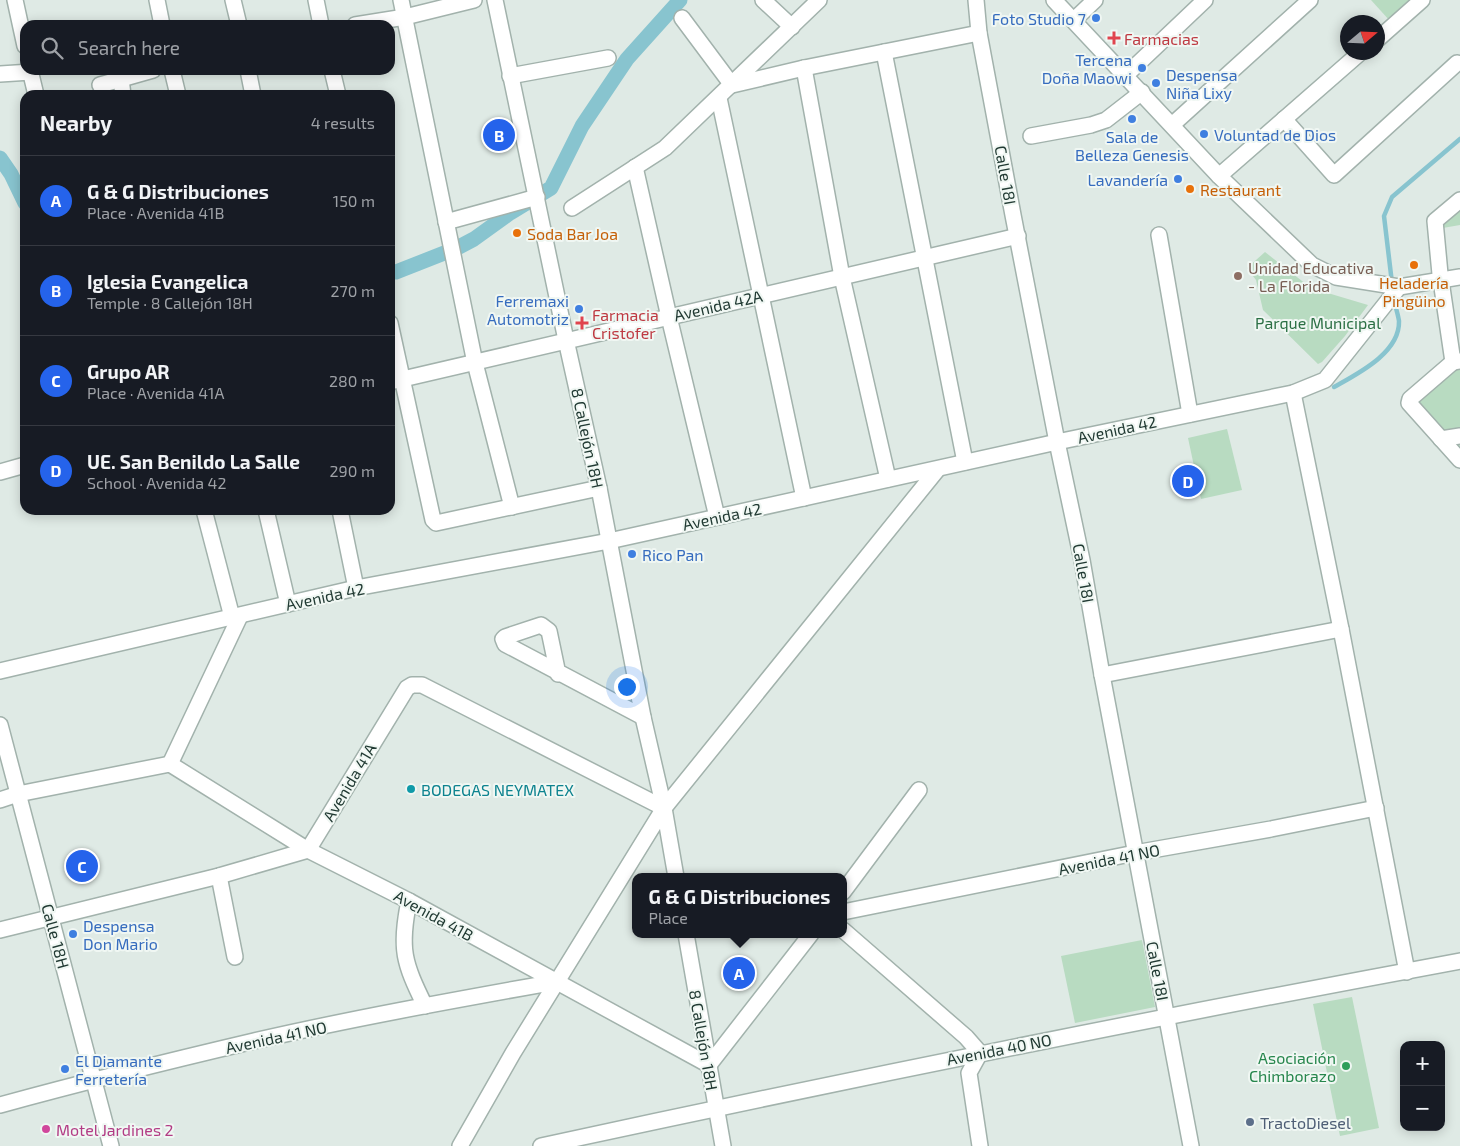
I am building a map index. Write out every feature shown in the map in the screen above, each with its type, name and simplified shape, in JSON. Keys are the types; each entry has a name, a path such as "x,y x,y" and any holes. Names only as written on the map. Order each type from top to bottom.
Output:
{"street":[{"path":"15,0 20,23"},
{"path":"157,0 161,20"},
{"path":"234,0 238,20"},
{"path":"316,0 320,20"},
{"path":"401,0 475,363 512,507"},
{"path":"386,20 474,0"},
{"name":"8 Callejón 18H","path":"495,0 599,488 642,717 664,808 675,873"},
{"path":"763,0 792,28"},
{"path":"572,208 665,148 819,0"},
{"name":"Calle 18I","path":"976,0 979,33 1057,442 1082,560 1167,1016 1188,1145"},
{"path":"1054,0 1219,176 1312,265 1336,277 1398,287 1460,277"},
{"path":"1074,20 1095,0"},
{"path":"1126,75 1205,0"},
{"path":"1172,125 1310,0"},
{"path":"1385,32 1422,0"},
{"path":"682,18 732,85"},
{"path":"732,85 804,68 979,33"},
{"path":"884,52 965,462"},
{"path":"510,76 608,58"},
{"path":"1219,176 1352,60"},
{"path":"1284,119 1334,175 1457,63"},
{"path":"804,68 842,277 888,479"},
{"path":"0,74 20,72"},
{"path":"31,75 35,90"},
{"path":"100,85 135,75"},
{"path":"173,75 177,90"},
{"path":"249,75 252,90"},
{"path":"333,75 337,90"},
{"path":"120,79 122,90"},
{"path":"1031,136 1091,125 1106,120 1142,92"},
{"path":"719,98 804,498"},
{"path":"635,167 717,517"},
{"path":"446,222 536,197"},
{"path":"1460,200 1435,222 1441,280 1456,361 1410,399 1409,403 1460,460"},
{"path":"1159,234 1190,414"},
{"name":"Avenida 42A","path":"397,381 1018,236"},
{"name":"Avenida 42","path":"0,670 356,588 609,541 1057,442 1293,393 1315,386 1325,380 1398,287"},
{"path":"395,364 397,381 433,520 436,523 599,488"},
{"path":"1293,393 1341,629 1407,972"},
{"path":"1441,439 1460,436"},
{"path":"0,472 20,467"},
{"path":"460,1146 513,1052 664,808 937,470"},
{"path":"0,800 18,794 170,764 236,616 206,515"},
{"path":"267,515 288,604"},
{"path":"341,515 356,588"},
{"path":"1102,675 1341,629"},
{"path":"558,674 642,717"},
{"name":"Avenida 41A","path":"308,850 407,688 412,685 422,685 664,808"},
{"name":"Calle 18H","path":"0,726 112,1146"},
{"name":"Avenida 41B","path":"170,764 308,850 409,901 709,1065"},
{"path":"847,887 919,790"},
{"name":"Avenida 41 NO","path":"847,911 1136,853 1376,808"},
{"path":"0,930 219,876 308,850"},
{"path":"219,876 235,957"},
{"path":"409,901 404,932 404,952 411,976 425,1006"},
{"path":"847,933 966,1037 980,1053 969,1073 980,1146"},
{"name":"8 Callejón 18H","path":"687,938 724,1146"},
{"path":"709,1065 808,938"},
{"name":"Avenida 40 NO","path":"541,1146 980,1053 1167,1016 1460,962"},
{"name":"Avenida 41 NO","path":"0,1105 255,1041 425,1006 556,982"}],"green space":[{"path":"1371,0 1415,0 1390,21"},
{"path":"1460,202 1460,225 1437,229"},
{"name":"Parque Municipal","path":"1265,252 1311,288 1368,305 1345,336 1318,364 1263,310 1256,280 1247,268"},
{"path":"1460,366 1460,456 1412,401"},
{"path":"1227,429 1242,490 1201,499 1188,438"},
{"path":"1142,940 1155,1007 1075,1023 1061,956"},
{"name":"Asociación Chimborazo","path":"1352,997 1379,1128 1340,1136 1313,1004"}],"waterway":[{"path":"396,272 457,248 474,239 510,213 551,188 582,126 627,59 680,0"},
{"path":"1392,283 1384,216 1392,197 1460,139"},
{"path":"0,158 11,174 20,193"},
{"path":"1334,387 1376,361 1392,343 1399,321 1394,299"}],"place":[{"name":"Foto Studio 7","path":"1096,18"},
{"name":"Farmacias","path":"1114,38"},
{"name":"Tercena Doña Maowi","path":"1142,68"},
{"name":"Despensa Niña Lixy","path":"1156,83"},
{"name":"Sala de Belleza Genesis","path":"1132,119"},
{"name":"Voluntad de Dios","path":"1204,134"},
{"name":"Iglesia Evangelica","path":"499,135"},
{"name":"Lavandería","path":"1178,179"},
{"name":"Restaurant","path":"1190,189"},
{"name":"Soda Bar Joa","path":"517,233"},
{"name":"Heladería Pingüino","path":"1414,265"},
{"name":"Unidad Educativa - La Florida","path":"1238,276"},
{"name":"Ferremaxi Automotriz","path":"579,309"},
{"name":"Farmacia Cristofer","path":"582,323"},
{"name":"UE. San Benildo La Salle","path":"1188,481"},
{"name":"Rico Pan","path":"632,554"},
{"name":"BODEGAS NEYMATEX","path":"411,789"},
{"name":"Grupo AR","path":"82,866"},
{"name":"Despensa Don Mario","path":"73,934"},
{"name":"G & G Distribuciones","path":"739,973"},
{"name":"Asociación Chimborazo","path":"1346,1066"},
{"name":"El Diamante Ferretería","path":"65,1069"},
{"name":"TractoDiesel","path":"1250,1122"},
{"name":"Motel Jardines 2","path":"46,1129"}]}
